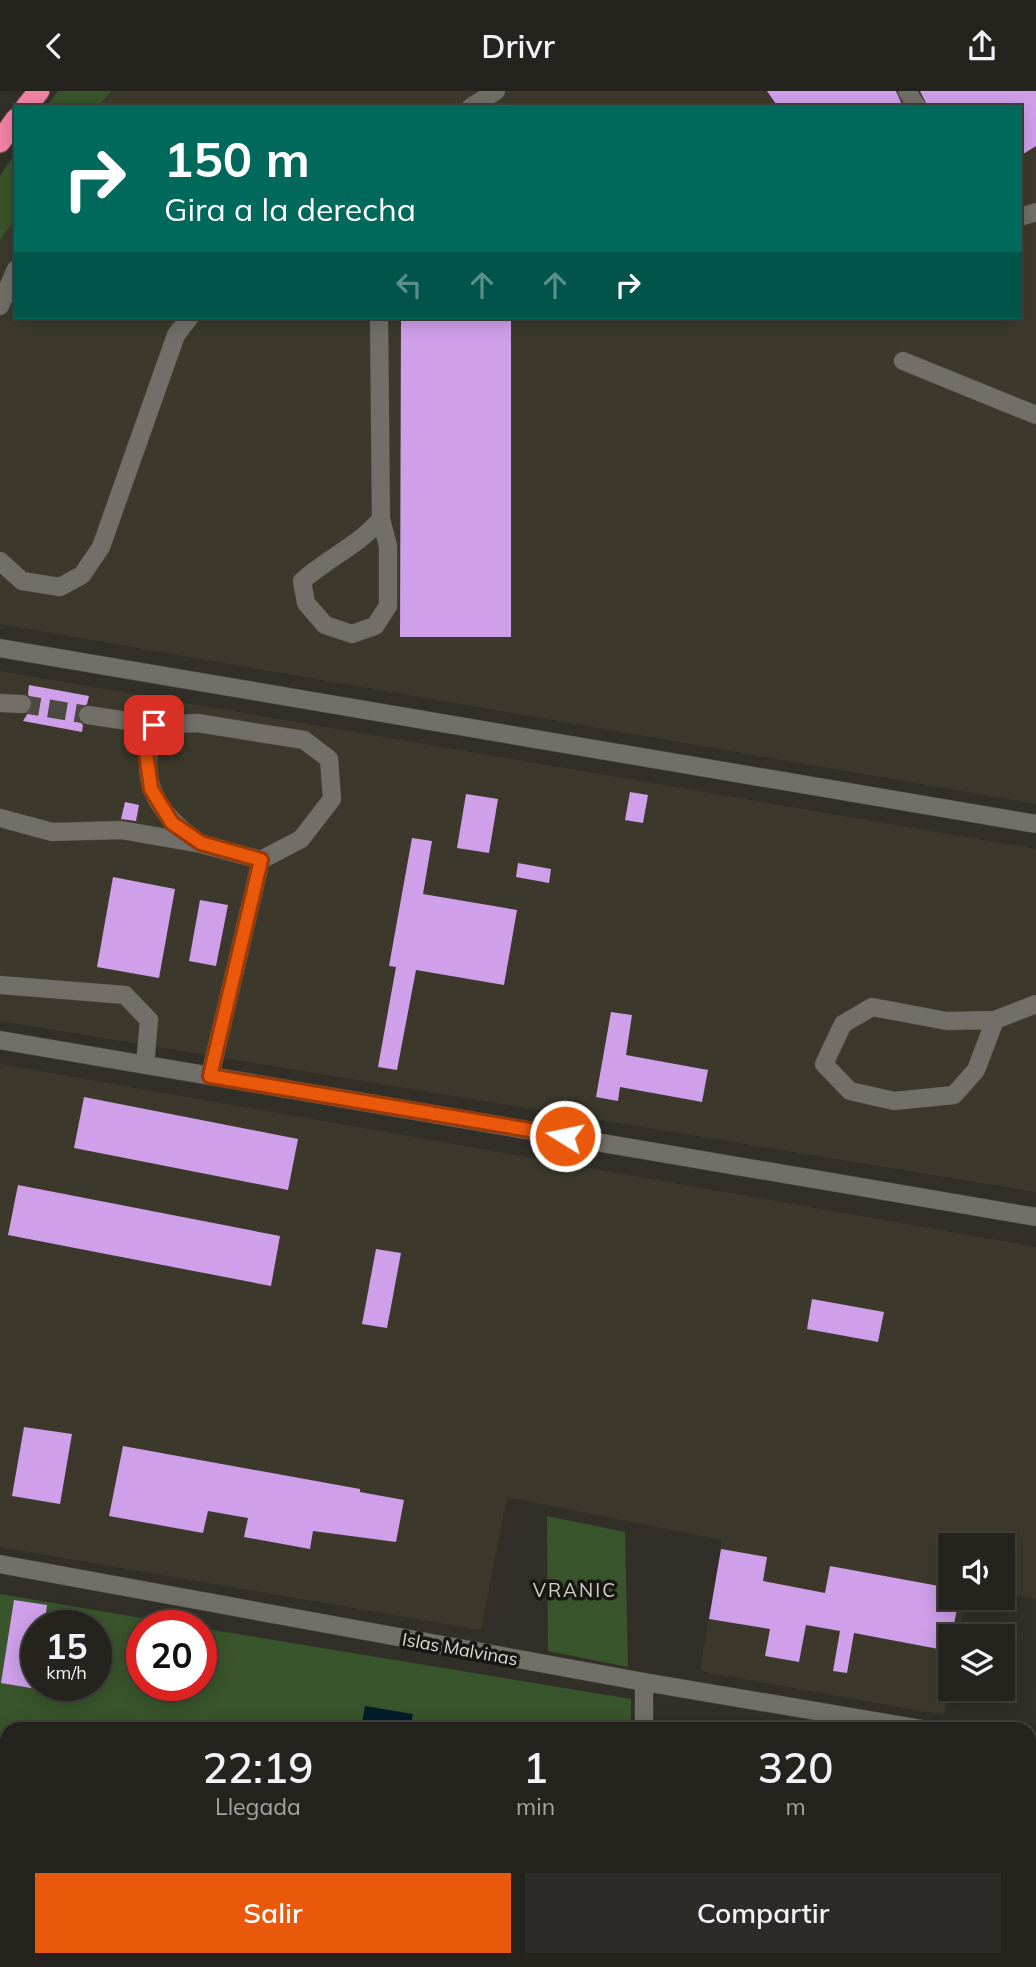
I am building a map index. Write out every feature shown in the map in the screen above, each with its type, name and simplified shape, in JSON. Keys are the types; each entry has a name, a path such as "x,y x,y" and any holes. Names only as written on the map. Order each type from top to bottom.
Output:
{"highway":[{"path":"28,105 39,91"},
{"path":"0,142 14,123"}],"street":[{"path":"474,105 496,91"},
{"path":"0,306 14,274"},
{"path":"0,561 22,581 60,587 82,575 100,547 184,319"},
{"path":"379,319 381,519 388,546 388,605 375,626 352,634 325,625 306,603 302,581 324,561 364,539 381,519"},
{"path":"902,361 1036,415"},
{"path":"0,647 1036,824"},
{"path":"0,703 22,704"},
{"path":"0,818 52,832 121,830 201,843 261,860 301,839 332,799 329,759 304,740 197,723 154,725 88,715"},
{"path":"154,725 146,752 151,789 172,823 201,843"},
{"path":"210,1076 261,860"},
{"path":"0,985 125,995 149,1020 145,1065"},
{"path":"995,1020 976,1070 954,1095 894,1101 850,1091 824,1064 843,1024 872,1007 947,1020 995,1020 1036,1004"},
{"path":"0,1040 1036,1217"},
{"name":"Islas Malvinas","path":"0,1564 856,1722"},
{"path":"644,1682 644,1722"}],"shaded area":[{"path":"111,91 1036,91 1036,804 0,624 0,241 14,221 14,319 1022,319 1022,105 100,105"},
{"path":"0,671 1036,849 1036,1192 0,1021"},
{"path":"0,1064 1036,1247 1036,1599 1015,1595 1015,1533 938,1533 938,1610 964,1610 961,1624 938,1624 938,1701 947,1701 944,1715 700,1671 722,1540 507,1497 481,1630 0,1547"}],"green space":[{"path":"58,91 111,91 100,105 48,105"},
{"path":"14,155 14,221 0,241 0,176"},
{"path":"547,1516 625,1532 628,1667 548,1651"},
{"path":"0,1594 94,1610 21,1610 21,1701 112,1701 112,1613 126,1615 126,1701 217,1701 217,1631 631,1699 631,1722 0,1722"}],"water":[{"path":"365,1706 413,1714 411,1722 362,1722"}],"building":[{"path":"767,91 896,91 902,105 777,105"},
{"path":"920,91 1036,91 1036,146 1022,155 1022,105 927,105"},
{"path":"401,319 511,319 511,637 400,637"},
{"path":"29,685 89,696 87,704 77,713 78,720 83,725 82,732 23,721 33,705 28,694"},
{"path":"630,792 648,795 643,823 625,820"},
{"path":"466,794 498,799 489,853 457,848"},
{"path":"125,802 139,805 136,821 121,819"},
{"path":"412,838 432,841 423,894 517,910 504,985 416,970 397,1070 378,1067 396,967 389,966"},
{"path":"518,863 551,869 549,883 516,877"},
{"path":"113,877 175,889 159,978 97,967"},
{"path":"200,900 228,905 216,966 189,961"},
{"path":"611,1012 632,1015 626,1055 708,1070 702,1102 620,1087 618,1101 596,1097"},
{"path":"84,1097 298,1139 288,1190 74,1148"},
{"path":"18,1185 280,1236 271,1286 8,1235"},
{"path":"376,1249 401,1253 387,1328 362,1324"},
{"path":"812,1299 884,1312 878,1342 807,1329"},
{"path":"24,1427 72,1434 60,1504 12,1496"},
{"path":"123,1446 360,1489 360,1492 404,1500 396,1542 313,1531 310,1549 244,1537 248,1518 208,1511 203,1533 109,1516"},
{"path":"721,1549 767,1557 763,1581 825,1593 830,1566 938,1586 938,1610 957,1610 954,1624 938,1624 938,1649 854,1633 847,1673 833,1671 840,1631 806,1625 799,1662 765,1656 770,1629 709,1619"},
{"path":"14,1600 47,1605 46,1610 21,1610 21,1686 1,1683"}],"tunnel":[{"path":"22,704 88,715"}],"district":[{"name":"VRANIC","path":"575,1590"}],"route":[{"path":"154,725 146,752 151,789 172,823 201,843 261,860 210,1076 565,1136"}]}
